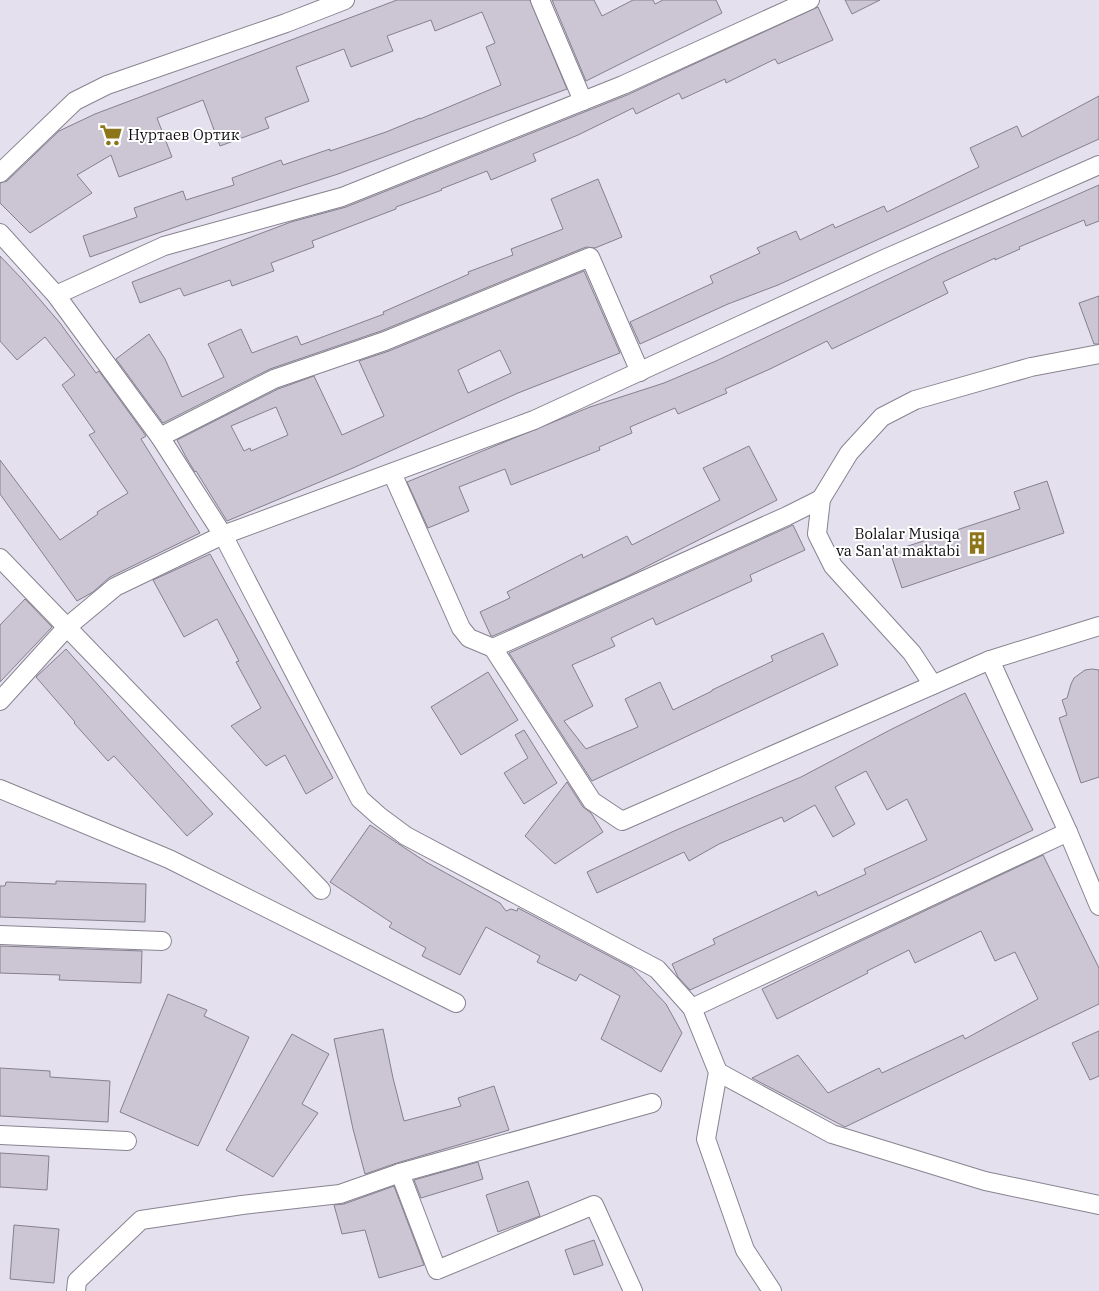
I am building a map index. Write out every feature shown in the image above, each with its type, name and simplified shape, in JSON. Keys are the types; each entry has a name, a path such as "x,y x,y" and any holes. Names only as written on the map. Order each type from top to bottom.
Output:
{"street":[{"path":"0,173 76,101 107,85 286,23 345,0"},
{"path":"540,0 582,102"},
{"path":"56,295 164,246 342,197 623,85 810,0"},
{"path":"0,701 67,627 115,587 223,535 534,420 882,260 1099,165"},
{"path":"0,233 56,295 160,437 223,535 360,799 406,836 657,969 692,1008 718,1072 706,1139 745,1250 772,1291"},
{"path":"160,437 274,379 385,341 590,257 640,372"},
{"path":"933,684 912,653 833,566 817,534 821,499 849,453 882,417 916,400 1031,367 1099,354"},
{"path":"392,473 461,628 469,638 494,648 592,801 622,821 990,660 1099,626"},
{"path":"494,648 821,499"},
{"path":"0,558 321,890"},
{"path":"990,660 1068,832 1099,906"},
{"path":"0,788 169,859 456,1003"},
{"path":"692,1008 1068,832"},
{"path":"0,935 162,941"},
{"path":"718,1072 832,1134 985,1181 1099,1205"},
{"path":"76,1291 77,1281 141,1220 242,1205 340,1194 400,1173 652,1103"},
{"path":"0,1135 127,1140"},
{"path":"400,1173 437,1270 594,1205 633,1291"}],"building":[{"path":"397,0 530,0 567,89 338,174 90,257 83,236 137,217 134,208 183,191 186,200 234,185 232,178 281,160 283,165 386,132 501,85 486,47 495,43 482,12 435,31 431,20 387,36 393,51 351,67 344,49 296,67 309,101 265,118 269,128 220,146 203,100 157,118 172,157 119,177 111,155 77,175 92,193 30,233 0,203 0,183 7,181 59,131 95,114"},
{"path":"552,0 594,0 602,16 633,0 653,0 655,4 663,0 716,0 722,13 586,81"},
{"path":"845,0 880,0 852,14"},
{"path":"818,7 833,40 778,64 775,59 726,83 725,79 682,99 679,93 636,114 633,108 578,135 533,154 536,161 491,180 487,171 312,241 314,247 271,263 274,271 232,286 230,280 184,296 180,288 140,303 132,282 291,222 346,207 627,95"},
{"path":"1099,96 1099,139 778,285 728,304 640,344 630,322 713,283 710,276 760,253 757,248 796,231 800,240 833,224 835,228 884,206 887,212 979,167 970,148 1017,126 1022,137"},
{"path":"598,179 622,237 595,248 586,247 381,331 270,369 163,423 116,359 149,334 165,359 182,397 224,377 208,344 241,329 252,353 297,336 301,345 384,314 383,312 469,274 468,272 513,255 511,249 563,229 551,199"},
{"path":"1099,185 1099,221 1086,226 1084,220 1019,247 1020,249 995,260 995,258 943,282 948,293 832,349 827,341 725,389 727,393 678,414 675,408 630,427 632,433 599,447 600,450 511,485 505,469 459,487 469,511 428,528 407,482 590,407 664,383 716,361 939,255"},
{"path":"0,256 60,323 96,373 99,371 146,436 141,439 200,533 110,577 93,592 77,601 0,494 0,460 60,540 98,514 97,512 128,493 89,435 95,432 62,385 75,375 45,337 17,360 0,341"},
{"path":"584,271 620,353 518,393 353,468 227,521 177,440 278,389 314,376 342,435 384,416 359,361 389,351","holes":["500,350 511,373 468,393 458,370","276,407 288,435 251,451 250,448 244,451 231,426"]},
{"path":"1099,296 1099,344 1094,344 1079,303"},
{"path":"749,446 777,500 626,577 491,636 480,612 510,598 507,592 582,554 583,558 627,536 632,545 720,500 703,468"},
{"name":"Bolalar Musiqa va San'at maktabi","path":"1047,481 1064,533 902,588 890,552 1020,509 1014,492"},
{"path":"793,525 805,550 750,575 752,581 656,625 653,618 611,638 615,646 572,665 593,706 564,721 586,749 638,727 625,699 660,682 673,710 773,661 771,656 823,633 838,665 592,781 509,653"},
{"path":"210,554 333,778 306,794 285,755 266,766 231,726 261,708 236,662 239,661 217,619 184,637 153,580"},
{"path":"25,599 52,627 0,682 0,625"},
{"path":"66,649 213,814 187,836 114,756 108,761 36,677"},
{"path":"1085,670 1099,670 1099,777 1081,783 1059,718 1067,715 1062,700 1067,698 1074,678"},
{"path":"488,672 518,720 461,755 431,707"},
{"path":"965,693 1033,830 938,876 690,990 678,977 672,964 715,944 713,939 816,891 818,896 866,874 864,869 927,840 907,799 887,810 866,771 835,787 855,824 833,837 815,805 784,822 782,817 719,844 689,861 684,852 597,893 587,872 674,831 801,777"},
{"path":"524,730 557,783 524,804 504,773 528,758 515,735"},
{"path":"567,782 583,807 591,813 603,832 555,864 525,836"},
{"path":"370,825 426,862 500,903 506,911 511,909 517,911 518,908 632,968 666,1004 682,1033 661,1072 601,1039 620,996 580,974 576,981 537,962 540,956 486,927 460,975 422,956 426,948 389,927 392,923 330,882"},
{"path":"1043,855 1099,968 1099,1004 845,1127 752,1078 798,1055 828,1093 879,1068 882,1073 963,1035 965,1039 1038,999 1015,952 995,961 981,931 915,963 909,950 777,1019 762,989"},
{"path":"56,881 146,884 145,922 0,917 0,886 5,886 6,882 56,884"},
{"path":"0,946 142,951 141,983 59,980 60,975 0,973"},
{"path":"168,994 207,1010 204,1016 249,1037 198,1146 120,1112"},
{"path":"383,1029 404,1121 461,1106 458,1098 494,1086 509,1130 365,1174 353,1129 334,1039"},
{"path":"1099,1031 1099,1076 1090,1080 1072,1043"},
{"path":"292,1034 329,1054 302,1104 318,1113 273,1177 226,1150"},
{"path":"0,1068 50,1071 50,1077 110,1081 108,1122 0,1116"},
{"path":"0,1153 49,1156 47,1190 0,1187"},
{"path":"478,1162 483,1179 421,1198 414,1180"},
{"path":"528,1181 540,1216 498,1232 486,1195"},
{"path":"394,1186 424,1265 379,1278 365,1230 342,1234 334,1205 344,1204"},
{"path":"14,1225 59,1229 54,1283 10,1279"},
{"path":"594,1240 603,1265 574,1275 565,1250"}],"place":[{"name":"Нуртаев Ортик","path":"111,135"},
{"name":"Bolalar Musiqa va San'at maktabi","path":"977,543"}]}
